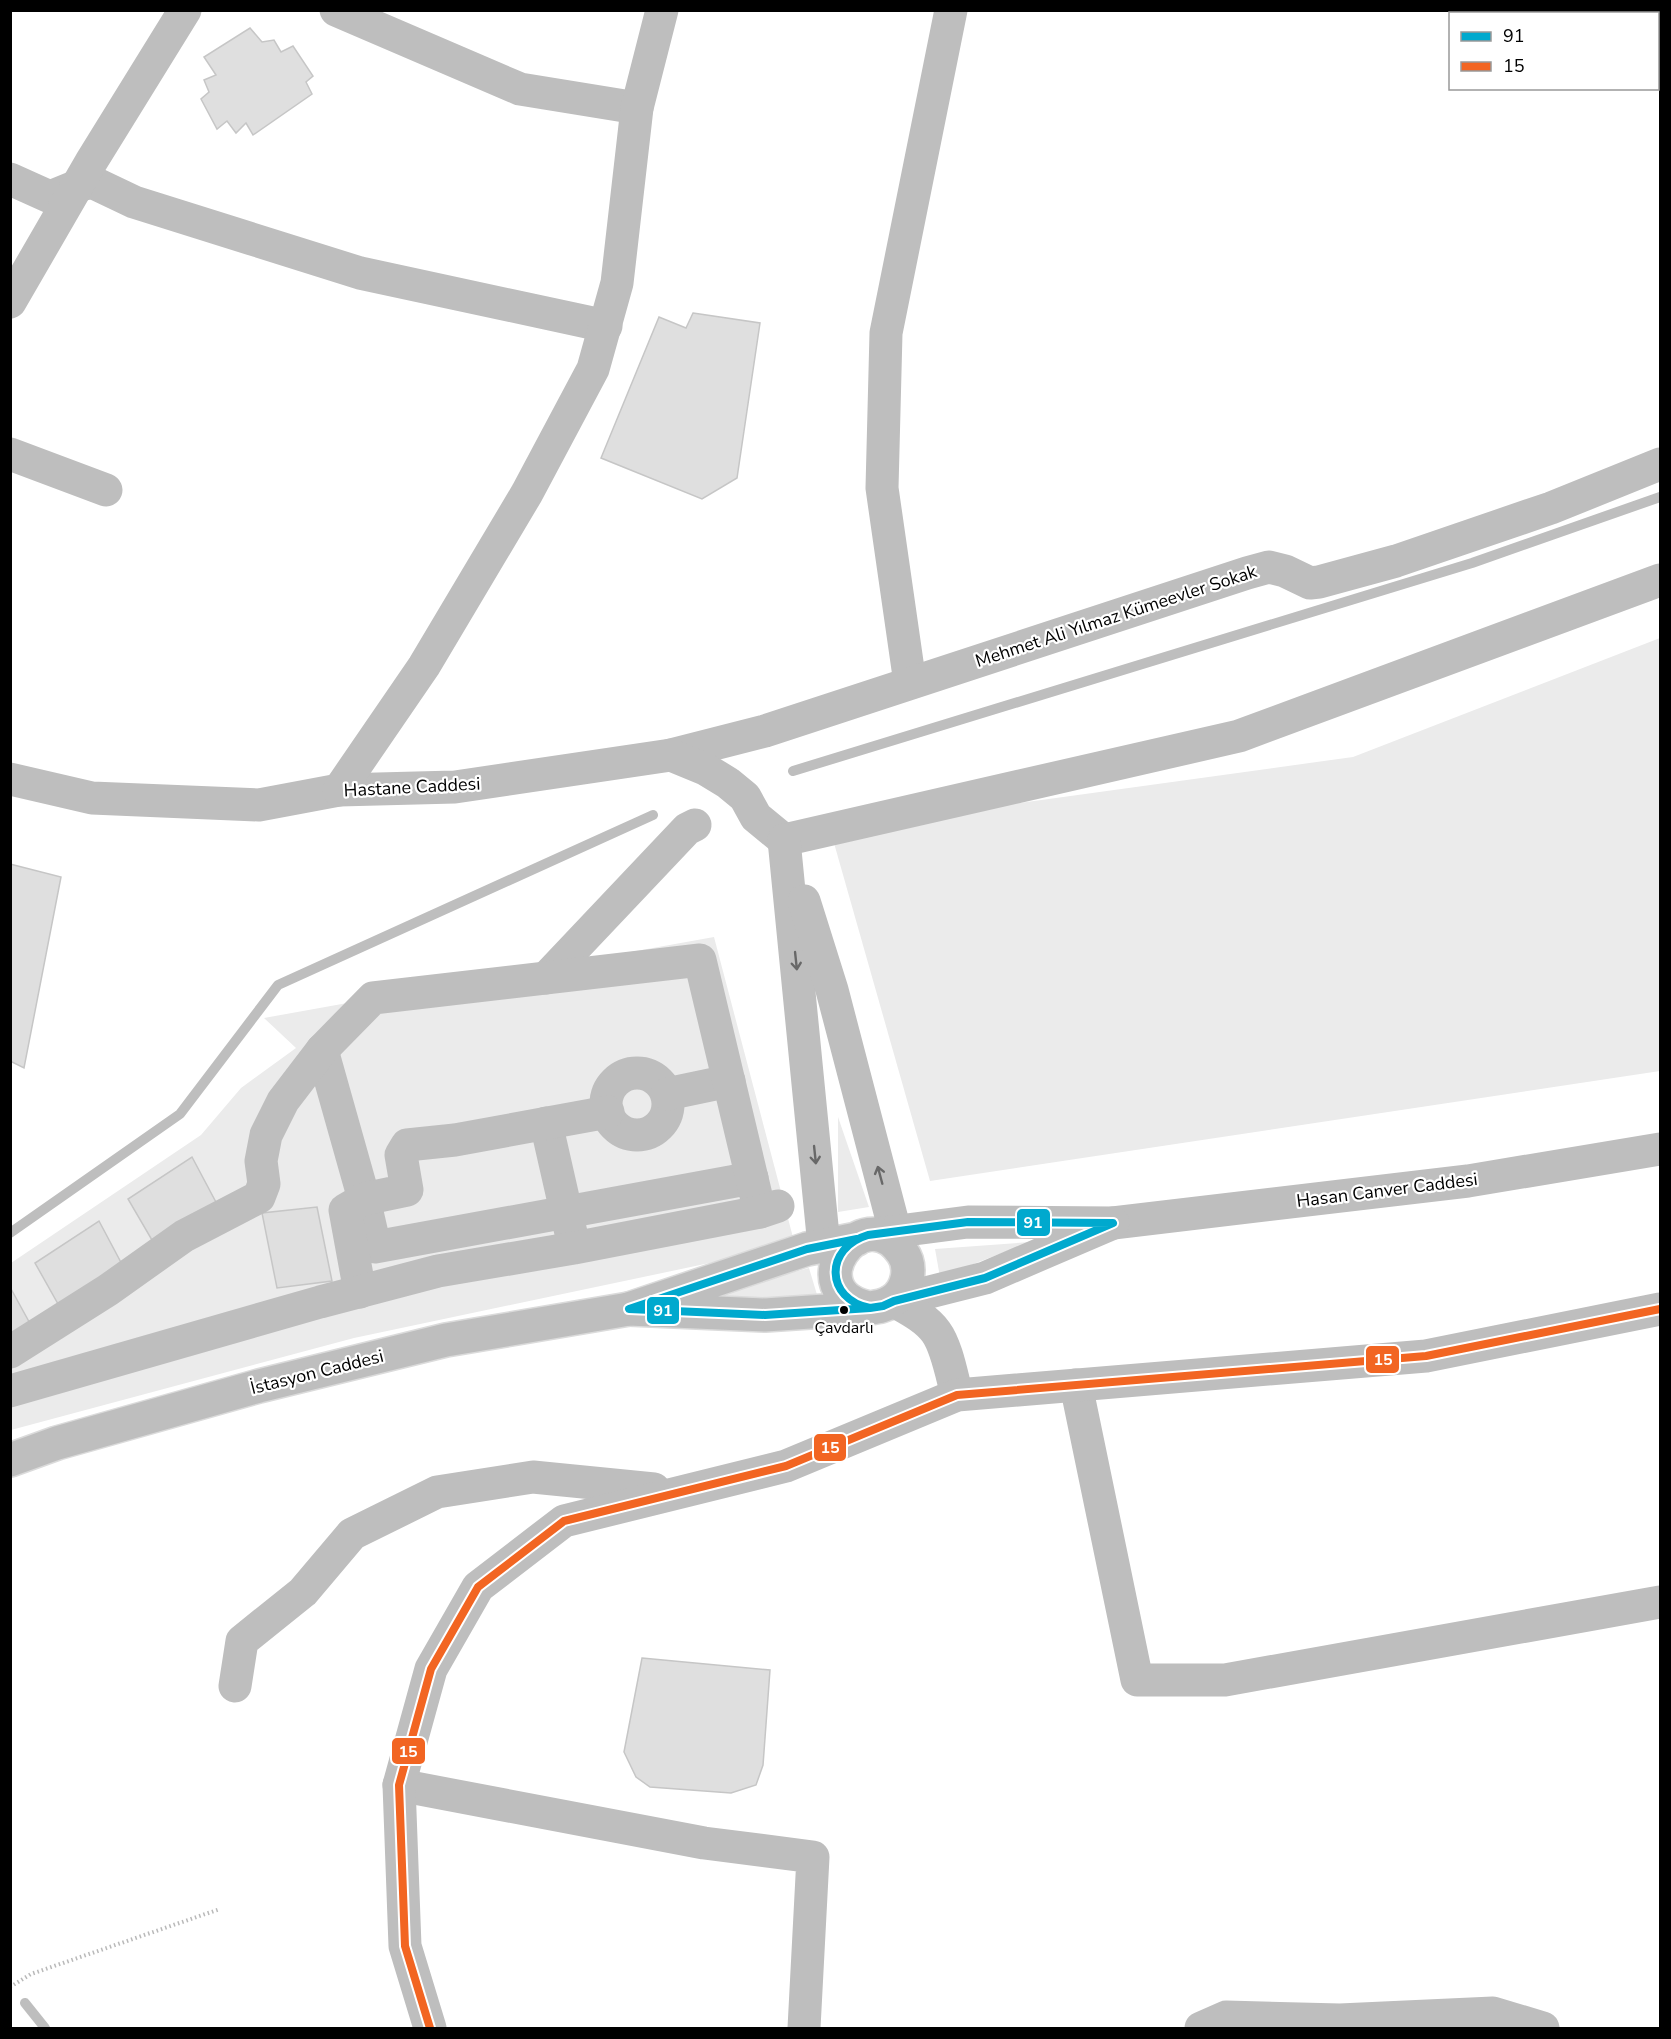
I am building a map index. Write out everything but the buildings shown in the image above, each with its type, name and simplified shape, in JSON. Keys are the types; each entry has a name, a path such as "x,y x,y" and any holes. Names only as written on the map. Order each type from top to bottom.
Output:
{"street":[{"path":"10,302 77,186 185,10"},
{"path":"336,10 520,89 637,108"},
{"path":"339,790 424,666 527,493 593,369 617,283 637,108 662,10"},
{"path":"910,683 882,488 886,333 951,10"},
{"path":"10,179 50,197 92,182 134,202 360,273 606,326"},
{"path":"10,454 106,490"},
{"name":"Mehmet Ali Yılmaz Kümeevler Sokak","path":"671,755 765,731 1246,573 1269,567 1285,571 1310,583 1396,561 1551,508 1660,465"},
{"path":"783,840 1239,736 1660,580"},
{"path":"671,755 705,769 728,783 746,797 756,818 783,840 832,990 873,1235"},
{"name":"Hastane Caddesi","path":"10,779 92,798 259,805 339,790 455,787 671,755"},
{"path":"546,978 687,829 694,825"},
{"path":"783,840 824,1246"},
{"path":"10,1352 108,1290 184,1236 259,1197 264,1184 261,1161 266,1135 283,1101 322,1050 373,998 700,960 752,1179 769,1209 574,1248 438,1271 10,1391"},
{"path":"322,1050 375,1246 752,1179"},
{"path":"360,1292 345,1210 364,1199 406,1190 401,1155 407,1145 455,1140 608,1112 615,1125 623,1131 644,1134 653,1131 661,1124 669,1104 667,1094 729,1081"},
{"path":"546,1123 574,1248"},
{"name":"Hasan Canver Caddesi","path":"873,1235 968,1222 1113,1223 1468,1181 1660,1149"},
{"name":"Hasan Canver Caddesi","path":"882,1304 985,1278 1113,1223"},
{"path":"882,1304 902,1291 907,1279 908,1267 905,1256 898,1246 889,1240 873,1235 847,1245 840,1254 836,1264 839,1288 848,1299 858,1305 882,1304 924,1320 936,1331 942,1342 957,1395"},
{"name":"İstasyon Caddesi","path":"10,1460 57,1443 259,1386 435,1342 629,1309 807,1249 873,1235"},
{"name":"İstasyon Caddesi","path":"629,1309 765,1315 882,1304"},
{"path":"430,2028 405,1946 399,1785 431,1669 478,1587 564,1521 786,1466 957,1395 1426,1356 1660,1309"},
{"path":"1076,1385 1137,1680 1225,1680 1660,1602"},
{"path":"235,1686 242,1641 303,1592 352,1534 437,1492 533,1477 683,1491"},
{"path":"399,1785 704,1843 813,1857 804,2028"},
{"path":"1219,2025 1493,2013 1543,2028"}],"path":[{"path":"10,1987 31,1974 220,1909"}],"shaded area":[{"path":"1660,638 1660,1071 930,1181 830,829 1353,757"},
{"path":"714,937 795,1245 354,1338 11,1430 11,1263 201,1135 241,1088 296,1048 264,1018"},
{"path":"838,1117 869,1207 838,1212"},
{"path":"1030,1242 940,1277 935,1249"},
{"path":"809,1268 818,1298 681,1302"}],"waterway":[{"path":"793,771 1472,563 1660,497"},
{"path":"10,1233 180,1114 278,985 653,815"},
{"path":"25,2003 45,2028"}],"transit line":[{"name":"91","path":"857,1239 807,1249 629,1309 765,1315 870,1308 883,1306 894,1301 985,1278 1113,1223 968,1222 868,1235 843,1251 837,1261 836,1273 838,1284 845,1295 855,1303 870,1308"},
{"name":"15","path":"430,2028 405,1946 399,1785 431,1669 478,1587 564,1521 786,1466 957,1395 1426,1356 1660,1309"}],"place":[{"name":"Çavdarlı","path":"844,1310"}]}
